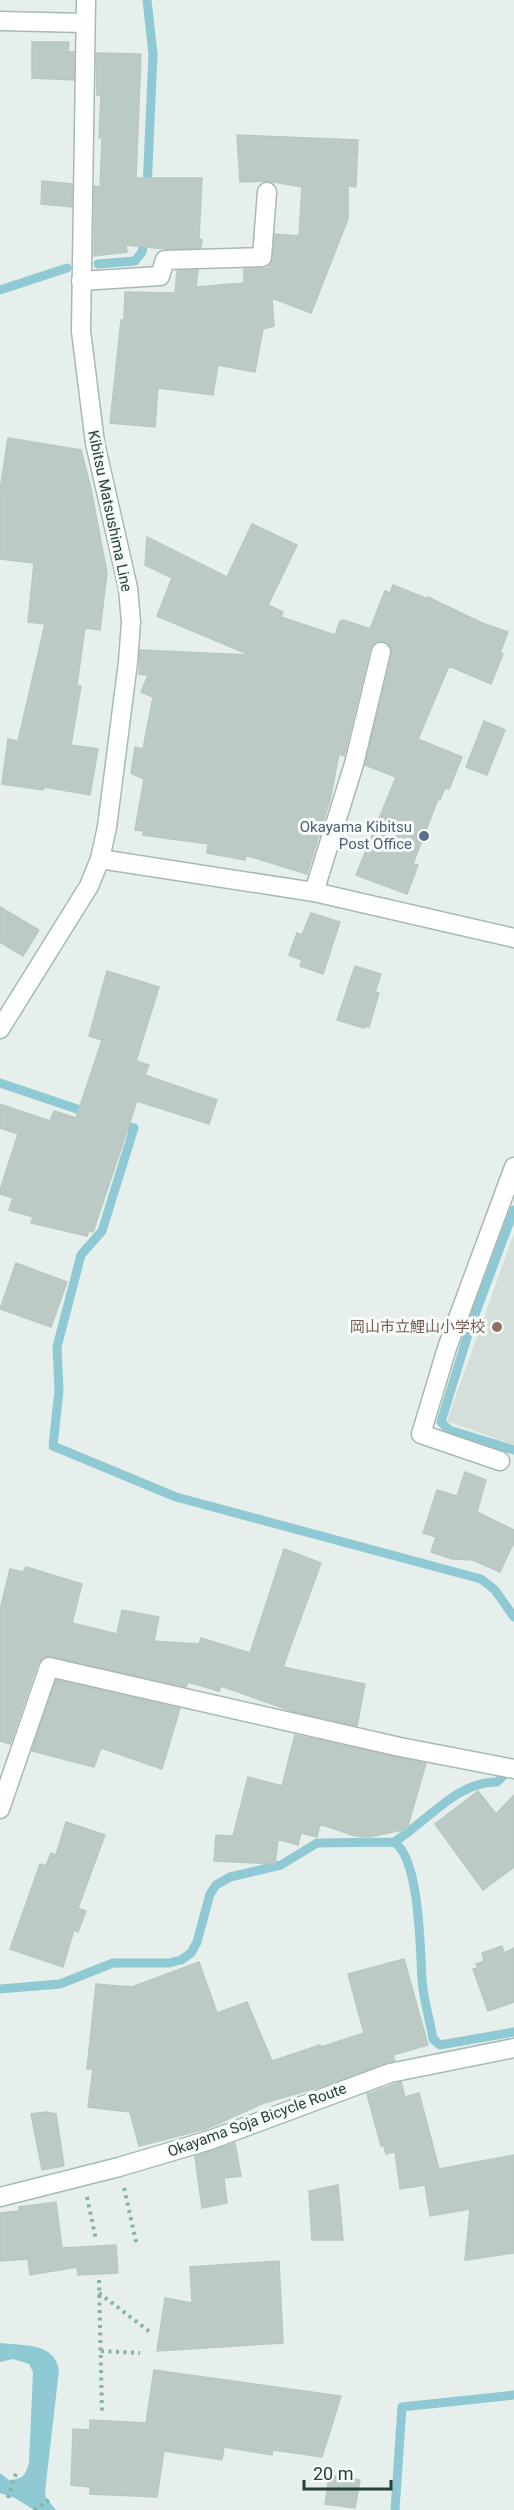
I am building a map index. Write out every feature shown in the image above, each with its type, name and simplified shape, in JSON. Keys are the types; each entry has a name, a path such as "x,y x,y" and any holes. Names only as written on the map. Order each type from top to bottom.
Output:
{"street":[{"name":"Kibitsu Matsushima Line","path":"0,1029 89,886 100,858 107,827 130,622 122,556 90,415 81,331 86,0"},
{"path":"0,21 85,23"},
{"path":"81,281 160,276 165,260 262,257 267,192"},
{"path":"314,892 354,764 381,652"},
{"path":"100,858 314,892 514,939"},
{"path":"500,1461 421,1434 447,1348 514,1167"},
{"path":"0,1809 49,1667 400,1747 514,1769"},
{"name":"Okayama Soja Bicycle Route","path":"0,2197 119,2167 210,2140 390,2073 514,2048"}],"path":[{"path":"119,2167 137,2246"},
{"path":"84,2176 96,2240"},
{"path":"99,2280 102,2413"},
{"path":"99,2293 150,2332"},
{"path":"101,2351 140,2353"},
{"path":"8,2498 16,2472"},
{"path":"34,2510 50,2499"}],"shaded area":[{"name":"岡山市立鯉山小学校","path":"514,1233 514,1445 447,1421"}],"water":[{"path":"0,2343 37,2347 51,2354 56,2361 59,2370 45,2492 46,2498 56,2510 34,2510 15,2498 0,2493 0,2473 9,2480 20,2478 25,2474 29,2463 33,2372 29,2364 13,2359 0,2362"}],"building":[{"path":"32,42 69,42 68,52 74,52 74,80 32,78"},
{"path":"96,53 141,54 136,178 202,178 199,239 202,240 201,248 167,249 126,245 127,252 94,256 94,186 100,187 102,138 99,138 101,95 97,95"},
{"path":"237,135 358,140 356,187 348,186 348,219 311,313 272,298 274,326 263,329 255,372 218,365 213,395 158,388 155,427 110,423 121,320 124,320 125,292 175,293 177,271 198,270 196,287 244,283 244,269 268,268 273,258 275,234 299,236 302,187 268,181 240,182"},
{"path":"42,181 72,184 72,207 41,204"},
{"path":"8,438 81,450 91,489 107,573 100,630 85,628 77,685 81,686 71,745 98,749 90,795 44,787 43,790 2,784 8,739 18,741 45,624 28,622 34,563 0,559 0,490"},
{"path":"252,524 297,545 268,605 283,612 281,617 335,635 340,621 344,620 370,629 385,591 390,593 393,585 428,599 428,597 482,623 508,632 500,653 503,654 491,684 449,666 418,739 462,757 449,789 445,788 440,800 438,799 413,864 418,865 407,894 356,875 396,777 365,765 392,655 389,644 383,641 373,644 370,649 344,756 339,754 330,800 307,874 245,855 245,860 207,853 208,844 143,835 143,831 135,830 144,779 131,773 135,747 143,749 153,697 141,692 148,675 139,674 140,650 250,655 157,616 172,578 145,565 147,537 227,577"},
{"path":"484,721 505,730 487,775 466,767"},
{"path":"0,907 39,930 23,956 0,942"},
{"path":"311,913 340,922 323,974 300,966 302,960 289,955 297,933 302,935"},
{"path":"355,966 381,974 375,992 379,993 369,1027 364,1028 337,1020"},
{"path":"107,971 159,987 136,1061 149,1065 145,1075 217,1100 209,1124 137,1101 93,1232 89,1231 87,1236 31,1223 33,1217 9,1210 13,1198 0,1194 0,1190 18,1134 0,1128 0,1104 50,1121 54,1111 76,1118 102,1040 89,1036"},
{"path":"16,1263 67,1282 51,1327 0,1309"},
{"path":"465,1472 486,1480 477,1512 514,1530 514,1542 500,1572 473,1560 452,1559 431,1552 436,1537 423,1533 437,1490 457,1496"},
{"path":"284,1549 321,1563 283,1667 365,1684 357,1726 291,1711 221,1686 219,1691 188,1682 186,1687 47,1656 38,1663 10,1744 0,1741 0,1610 10,1569 23,1572 26,1567 82,1584 72,1623 117,1634 122,1610 159,1617 154,1641 199,1644 201,1638 250,1653"},
{"path":"56,1680 180,1708 162,1769 101,1748 94,1767 32,1751"},
{"path":"295,1735 426,1763 407,1829 369,1837 355,1836 320,1824 317,1837 301,1833 298,1845 278,1839 275,1864 214,1861 216,1835 233,1836 248,1777 282,1786"},
{"path":"478,1791 496,1814 514,1795 514,1867 483,1890 435,1824"},
{"path":"66,1822 105,1835 78,1908 86,1911 78,1932 74,1930 63,1967 10,1949 40,1864 46,1866 51,1853 56,1855"},
{"path":"502,1946 504,1953 514,1948 514,2002 488,2011 473,1969 478,1968 476,1964 484,1961 482,1953"},
{"path":"404,1959 428,2045 393,2055 395,2061 327,2085 264,2103 206,2129 139,2146 130,2112 88,2107 93,2069 87,2069 96,1984 132,1987 199,1962 217,2013 247,2002 272,2061 364,2033 348,1974"},
{"path":"401,2082 405,2097 419,2093 439,2169 514,2155 514,2253 465,2260 470,2209 430,2216 425,2185 400,2189 395,2152 386,2154 384,2146 381,2146 367,2094"},
{"path":"46,2112 56,2114 64,2166 42,2170 31,2114"},
{"path":"235,2143 241,2176 224,2178 227,2203 202,2208 195,2156"},
{"path":"338,2185 343,2240 312,2240 309,2191"},
{"path":"56,2202 62,2248 116,2245 118,2273 78,2275 77,2267 30,2275 28,2259 0,2261 0,2213 19,2211 19,2207"},
{"path":"279,2261 283,2343 157,2351 165,2298 192,2303 190,2267"},
{"path":"154,2370 341,2396 322,2457 273,2450 272,2455 224,2447 222,2460 164,2451 157,2497 90,2494 90,2487 71,2485 73,2429 90,2430 90,2420 146,2423"},
{"path":"329,2475 360,2480 355,2508 325,2504"}],"waterway":[{"path":"147,0 153,54 147,189"},
{"path":"98,264 135,261 142,252 145,236"},
{"path":"0,290 67,268"},
{"path":"0,1083 89,1113"},
{"path":"119,1123 134,1128 102,1231 81,1255 57,1347 59,1390 53,1446 176,1497 481,1579 495,1590 514,1617"},
{"path":"514,1210 470,1328 441,1422 449,1430 514,1450"},
{"path":"394,1842 456,1795 482,1783 497,1782 511,1768"},
{"path":"0,1989 60,1984 113,1963 169,1963 181,1960 191,1953 197,1942 210,1894 216,1885 230,1877 281,1865 317,1843 394,1842 403,1852 414,1885 423,1987 433,2039 440,2045 514,2032"},
{"path":"395,2510 402,2407 514,2395"}],"place":[{"name":"Okayama Kibitsu Post Office","path":"424,836"},
{"name":"岡山市立鯉山小学校","path":"497,1327"}]}
